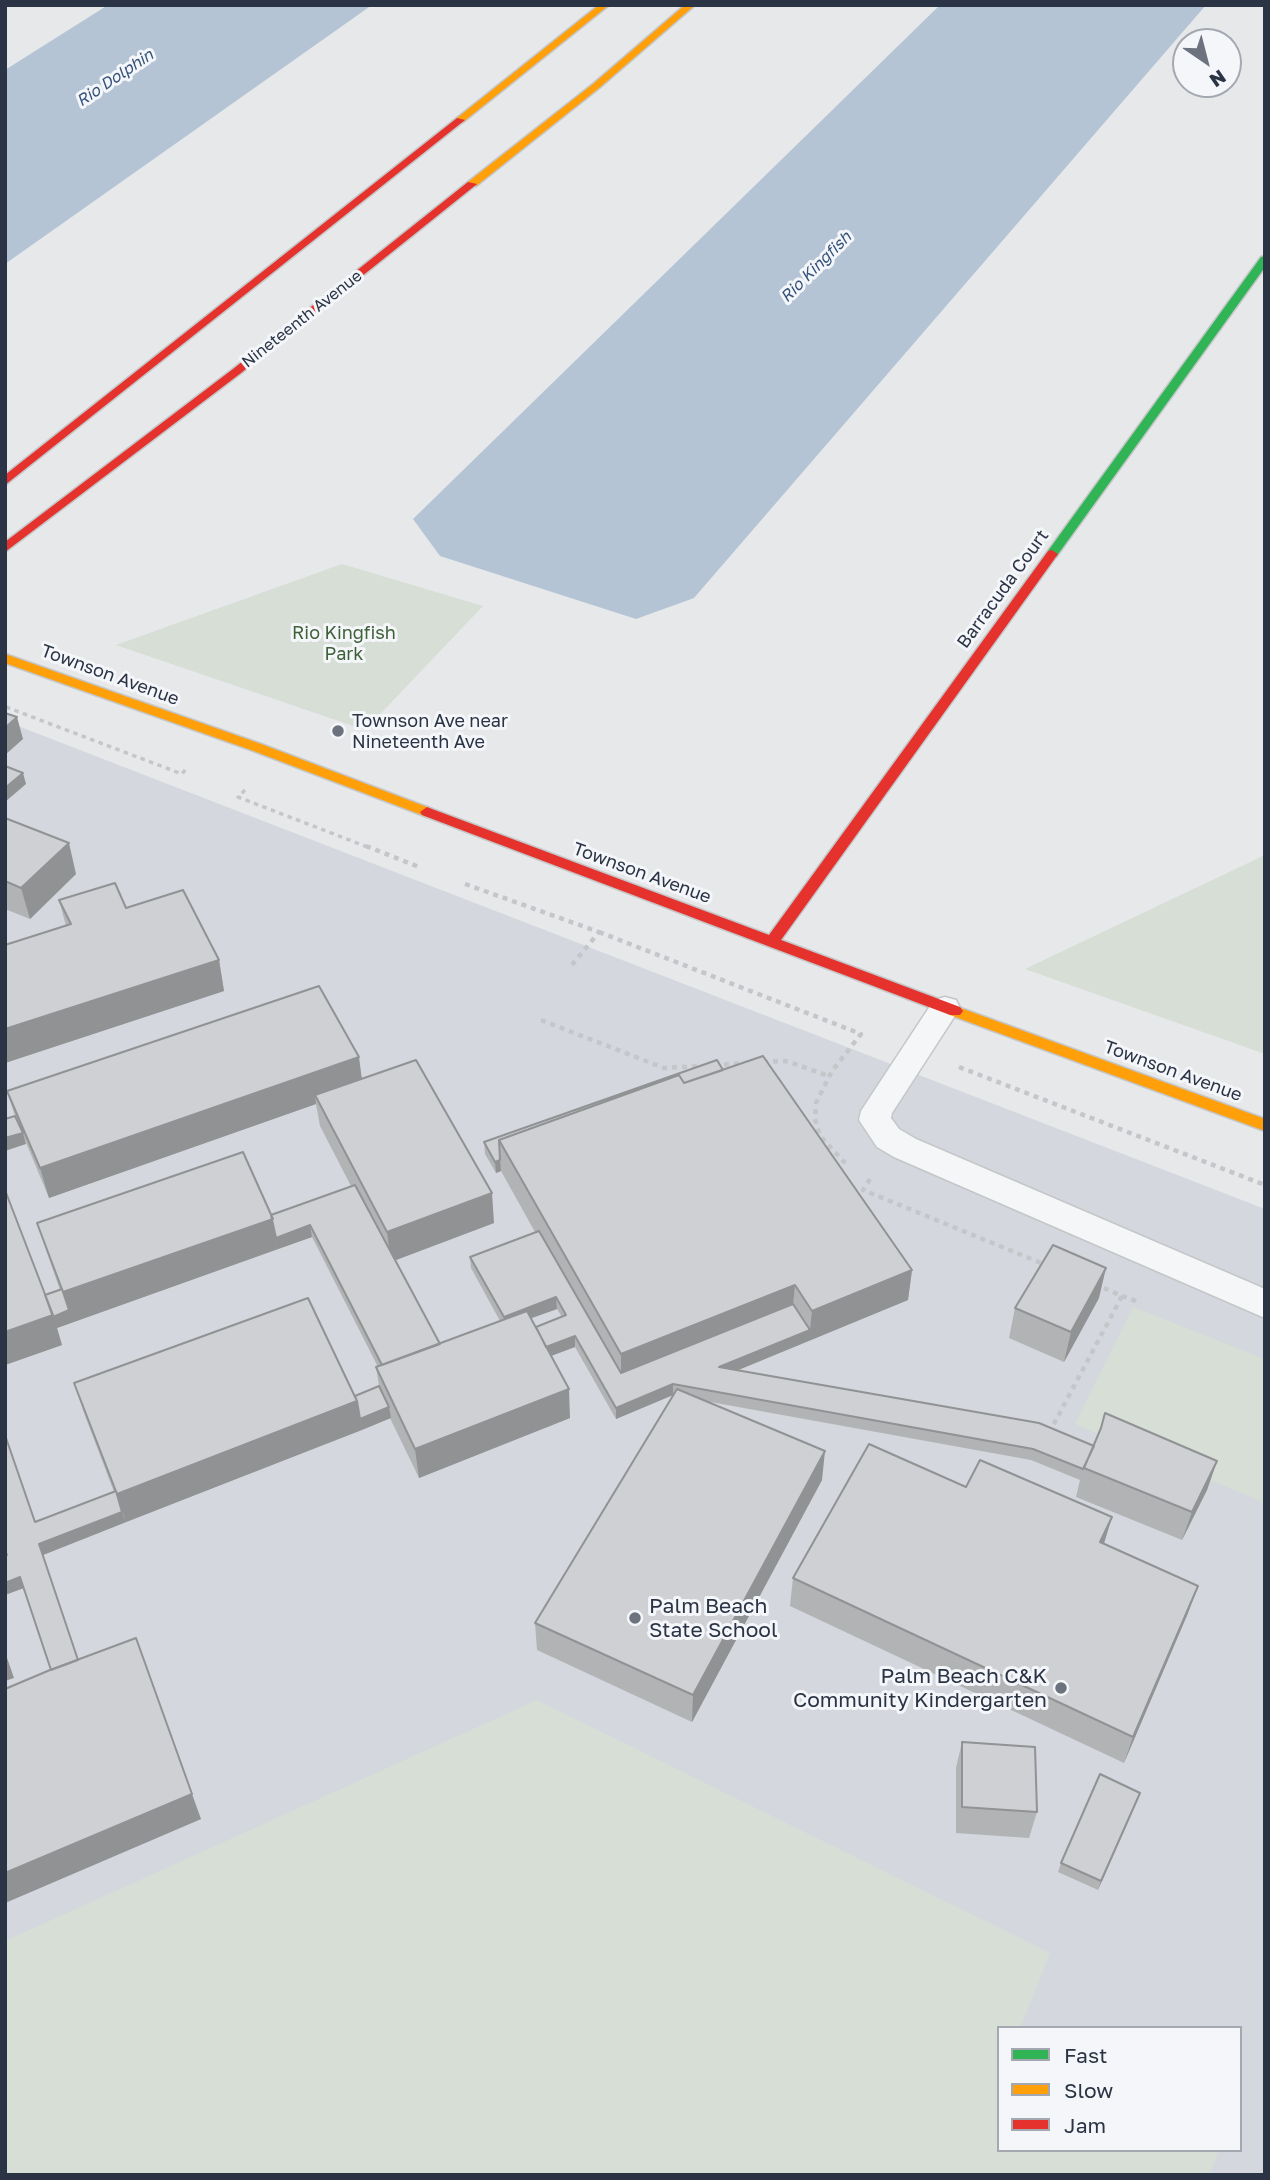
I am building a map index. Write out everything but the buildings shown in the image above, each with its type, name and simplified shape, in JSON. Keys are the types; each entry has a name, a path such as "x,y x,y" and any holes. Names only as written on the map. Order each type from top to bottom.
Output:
{"main road":[{"path":"5,481 605,5"},
{"name":"Nineteenth Avenue","path":"5,548 237,371 596,86 691,5"},
{"path":"524,70 548,76"},
{"path":"572,81 596,86"},
{"name":"Barracuda Court","path":"772,942 1265,259"},
{"name":"Townson Avenue","path":"5,658 256,747 945,1008 1265,1125"}],"lane":[{"path":"945,1008 877,1111 875,1120 879,1129 893,1141 1265,1304"}],"path":[{"path":"5,707 182,774 189,767"},
{"path":"236,784 247,788 238,797 419,866"},
{"path":"465,884 599,932 861,1034 829,1076 816,1103 815,1119 820,1136 851,1170"},
{"path":"572,965 599,932"},
{"path":"541,1020 664,1068 786,1061 829,1076"},
{"path":"950,1064 1265,1185"},
{"path":"664,1068 669,1077"},
{"path":"893,1141 863,1190 1048,1266"},
{"path":"861,1174 870,1178"},
{"path":"1047,1438 1122,1296 1085,1281"}],"shaded area":[{"name":"Palm Beach State School","path":"5,721 1265,1209 1265,2175 5,2175"}],"green space":[{"name":"Rio Kingfish Park","path":"342,564 483,606 365,730 116,645"},
{"path":"1265,855 1265,1054 1025,969"},
{"path":"1133,1307 1265,1359 1265,1503 1075,1424"},
{"path":"537,1700 1050,1953 1021,2026 997,2026 997,2152 1218,2152 1210,2175 5,2175 5,1941"}],"water":[{"name":"Rio Dolphin","path":"108,5 372,5 5,264 5,70"},
{"name":"Rio Kingfish","path":"940,5 1206,5 1186,28 1172,28 1172,44 694,598 636,619 440,556 413,519"}],"traffic: fast":[{"path":"1052,554 1265,259"}],"traffic: slow":[{"path":"460,120 605,5"},
{"path":"472,184 596,86 691,5"},
{"path":"5,658 256,747 427,812"},
{"path":"955,1011 1265,1125"}],"traffic: jam":[{"path":"5,481 460,120"},
{"path":"5,548 237,371 472,184"},
{"path":"772,942 1052,554"},
{"path":"427,812 955,1011"}],"place":[{"name":"Townson Ave near Nineteenth Ave","path":"338,731"},
{"name":"Palm Beach State School","path":"635,1618"},
{"name":"Palm Beach C&K Community Kindergarten","path":"1061,1688"}]}
